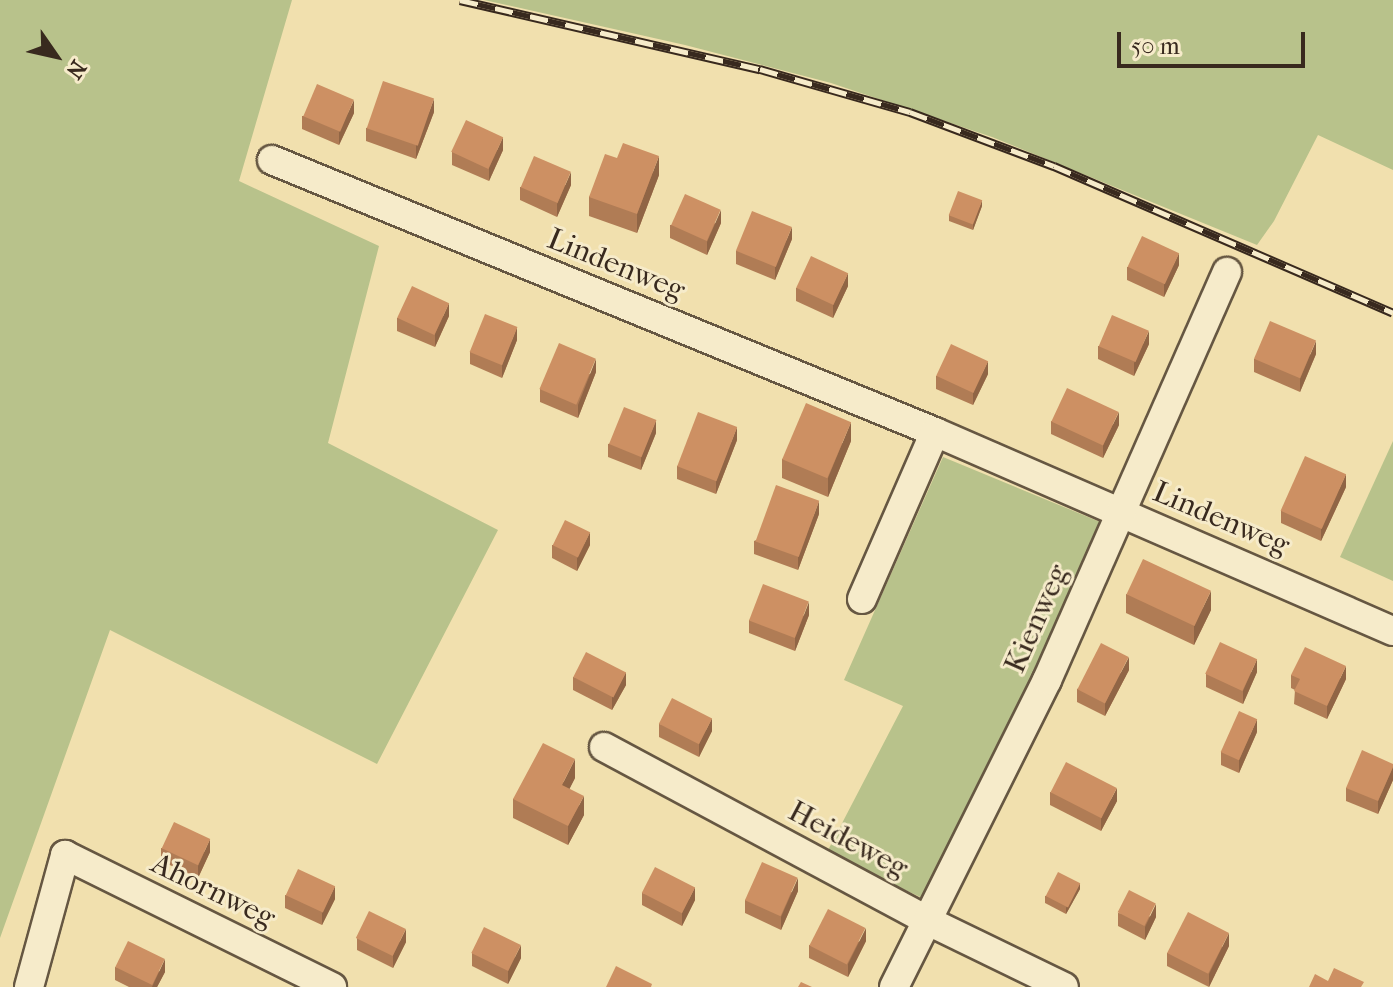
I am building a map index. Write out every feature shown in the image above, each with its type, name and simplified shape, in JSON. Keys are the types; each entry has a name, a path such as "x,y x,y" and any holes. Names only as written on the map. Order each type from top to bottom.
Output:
{"street":[{"name":"Lindenweg","path":"272,160 935,432 1393,631"},
{"name":"Kienweg","path":"894,987 1047,680 1227,272"},
{"path":"862,599 935,432"},
{"name":"Heideweg","path":"604,747 928,921 1064,987"},
{"name":"Ahornweg","path":"29,987 65,855 332,987"}],"green space":[{"path":"0,0 292,0 239,181 379,246 328,443 498,530 377,764 110,630 0,938"},
{"path":"484,0 1393,0 1393,170 1318,135 1274,221 1257,245 992,137 831,83 685,45"},
{"path":"1393,441 1393,581 1340,557"},
{"path":"943,457 1105,524 927,900 826,854 903,706 844,680"}],"building":[{"path":"383,81 434,99 418,146 367,128"},
{"path":"317,84 354,100 340,132 303,116"},
{"path":"466,120 503,137 488,169 451,152"},
{"path":"623,143 659,156 637,214 589,197 605,154 617,158"},
{"path":"534,156 571,172 558,203 521,187"},
{"path":"958,191 982,200 973,225 949,215"},
{"path":"685,194 721,210 707,241 671,225"},
{"path":"752,211 792,227 776,267 736,251"},
{"path":"1142,236 1179,253 1165,284 1128,267"},
{"path":"811,256 848,273 833,305 796,288"},
{"path":"412,286 449,303 434,335 397,318"},
{"path":"485,314 517,327 502,365 470,352"},
{"path":"1112,315 1149,331 1136,362 1099,346"},
{"path":"1270,321 1316,341 1300,378 1254,359"},
{"path":"559,343 596,359 576,405 539,389"},
{"path":"951,344 988,361 973,393 936,376"},
{"path":"1067,388 1119,412 1103,446 1051,422"},
{"path":"806,403 851,422 827,478 782,459"},
{"path":"624,407 656,420 641,457 609,444"},
{"path":"698,412 737,427 716,481 677,466"},
{"path":"1305,456 1346,474 1322,529 1281,511"},
{"path":"776,485 819,501 799,557 755,541"},
{"path":"565,520 590,532 578,557 553,545"},
{"path":"1143,559 1211,591 1194,626 1127,594"},
{"path":"763,584 809,602 795,638 749,620"},
{"path":"1220,642 1257,659 1242,691 1205,674"},
{"path":"1101,643 1129,657 1105,703 1077,689"},
{"path":"1305,647 1346,666 1327,706 1294,691 1300,679 1291,675"},
{"path":"586,652 626,672 613,697 573,677"},
{"path":"672,698 712,718 699,744 659,724"},
{"path":"1239,711 1257,719 1239,760 1221,752"},
{"path":"543,743 575,759 562,785 584,796 568,826 513,799"},
{"path":"1362,750 1393,764 1378,801 1346,788"},
{"path":"1066,762 1117,788 1101,818 1051,792"},
{"path":"174,822 210,839 198,865 162,848"},
{"path":"762,862 798,878 781,916 745,900"},
{"path":"655,867 695,887 682,913 642,893"},
{"path":"298,869 335,886 323,913 286,895"},
{"path":"1058,872 1080,883 1068,907 1046,896"},
{"path":"1129,890 1156,904 1144,926 1118,912"},
{"path":"828,909 865,928 847,965 809,946"},
{"path":"369,911 406,929 393,956 356,938"},
{"path":"1188,912 1229,933 1208,974 1167,953"},
{"path":"484,927 521,945 508,971 471,953"},
{"path":"128,941 165,959 152,985 115,967"},
{"path":"616,966 652,984 651,987 606,987"},
{"path":"1334,968 1364,982 1361,987 1309,987 1315,974 1328,981"}],"railway":[{"path":"460,0 760,69 910,112 1054,166 1393,313"}]}
